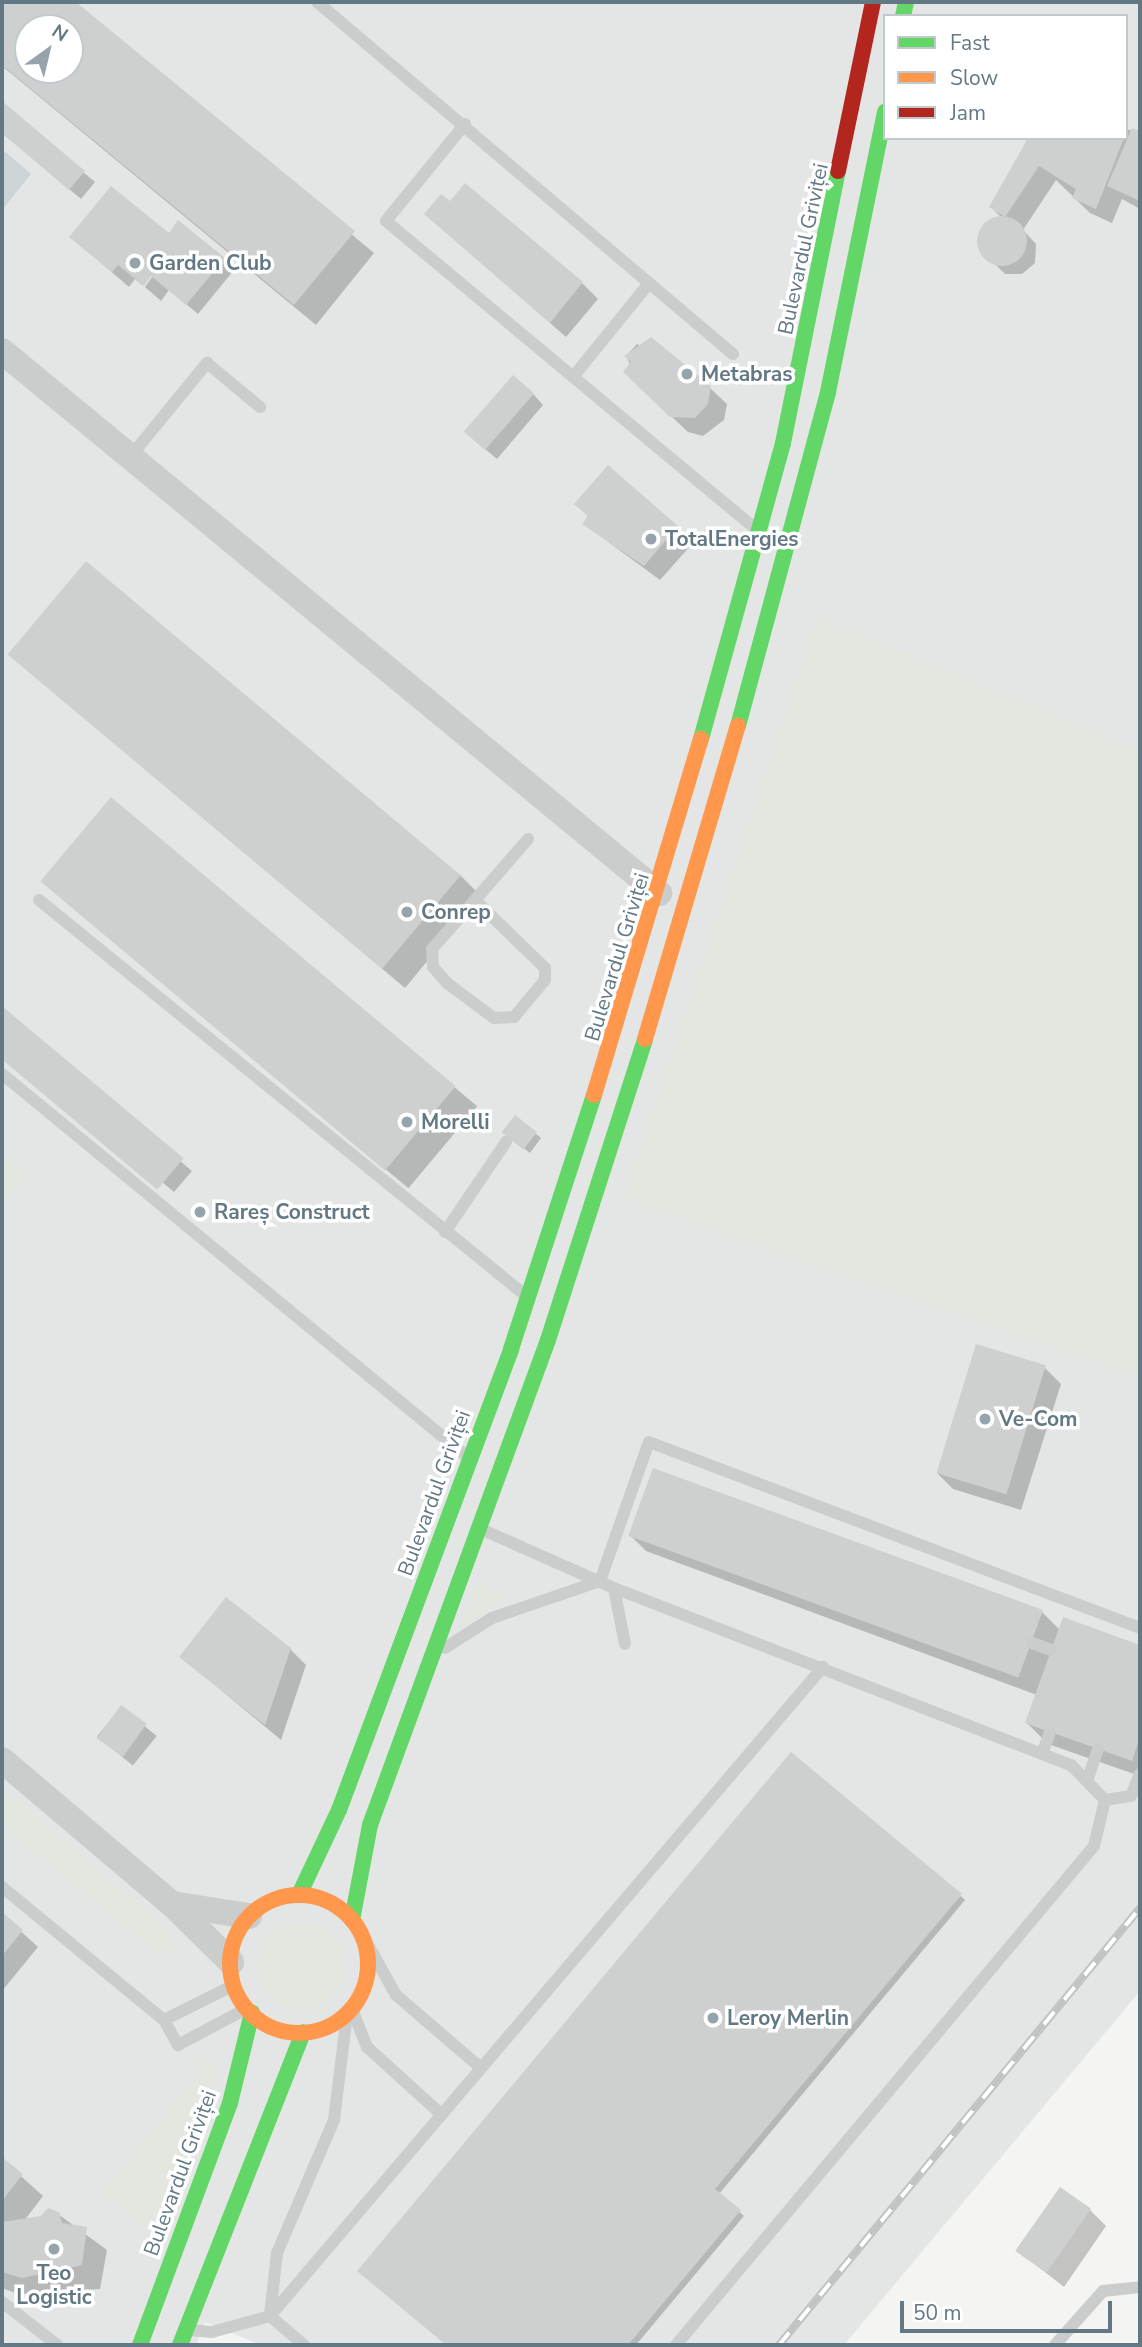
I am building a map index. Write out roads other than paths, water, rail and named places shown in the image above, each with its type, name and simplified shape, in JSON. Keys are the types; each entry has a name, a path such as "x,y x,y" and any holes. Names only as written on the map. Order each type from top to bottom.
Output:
{"main road":[{"name":"Bulevardul Griviței","path":"299,1895 344,1798 529,1298 659,893 761,533 873,2"},
{"path":"352,1920 370,1825 480,1528 675,950 763,649 828,392 883,122"},
{"path":"299,1895 323,1899 352,1920 362,1934 367,1973 349,2011 303,2032 276,2028 249,2010 232,1974 249,1916 272,1900 299,1895"},
{"name":"Bulevardul Griviței","path":"140,2345 230,2103 249,2010"},
{"path":"183,2338 303,2032"}],"street":[{"path":"2,351 659,893"},
{"path":"2,1760 172,1904 232,1974"},
{"path":"172,1904 249,1916"}],"lane":[{"path":"317,2 465,124 733,354"},
{"path":"465,124 386,221 761,533"},
{"path":"573,377 649,283"},
{"path":"130,457 207,363 260,407"},
{"path":"475,900 545,968 545,979 514,1017 494,1018 433,967 432,949 528,839"},
{"path":"39,900 529,1298"},
{"path":"2,1074 468,1457"},
{"path":"445,1231 506,1142"},
{"path":"433,1656 492,1618 600,1581 635,1500 649,1442 1140,1628"},
{"path":"480,1528 614,1588 1042,1754 1088,1778 1105,1800"},
{"path":"614,1588 625,1644"},
{"path":"1032,1643 1051,1650"},
{"path":"183,2338 270,2316 823,1667"},
{"path":"1042,1754 1050,1732"},
{"path":"1088,1778 1098,1749"},
{"path":"1105,1800 1131,1796 1140,1774"},
{"path":"676,2345 1094,1846 1105,1800"},
{"path":"2,1887 164,2020 178,2045 249,2010"},
{"path":"362,1934 396,1995 481,2068"},
{"path":"164,2020 232,1974"},
{"path":"349,2011 367,2048 442,2115"},
{"path":"270,2316 277,2253 334,2120 349,2011"},
{"path":"1055,2345 1103,2291 1140,2287"},
{"path":"2,2302 57,2345"},
{"path":"270,2316 304,2345"}],"railway":[{"path":"779,2345 1140,1908"}],"place":[{"name":"Garden Club","path":"135,263"},
{"name":"Metabras","path":"687,374"},
{"name":"TotalEnergies","path":"651,539"},
{"name":"Conrep","path":"407,912"},
{"name":"Morelli","path":"407,1122"},
{"name":"Rareș Construct","path":"200,1212"},
{"name":"Ve-Com","path":"985,1419"},
{"name":"Leroy Merlin","path":"713,2018"},
{"name":"Teo Logistic","path":"54,2249"}]}
